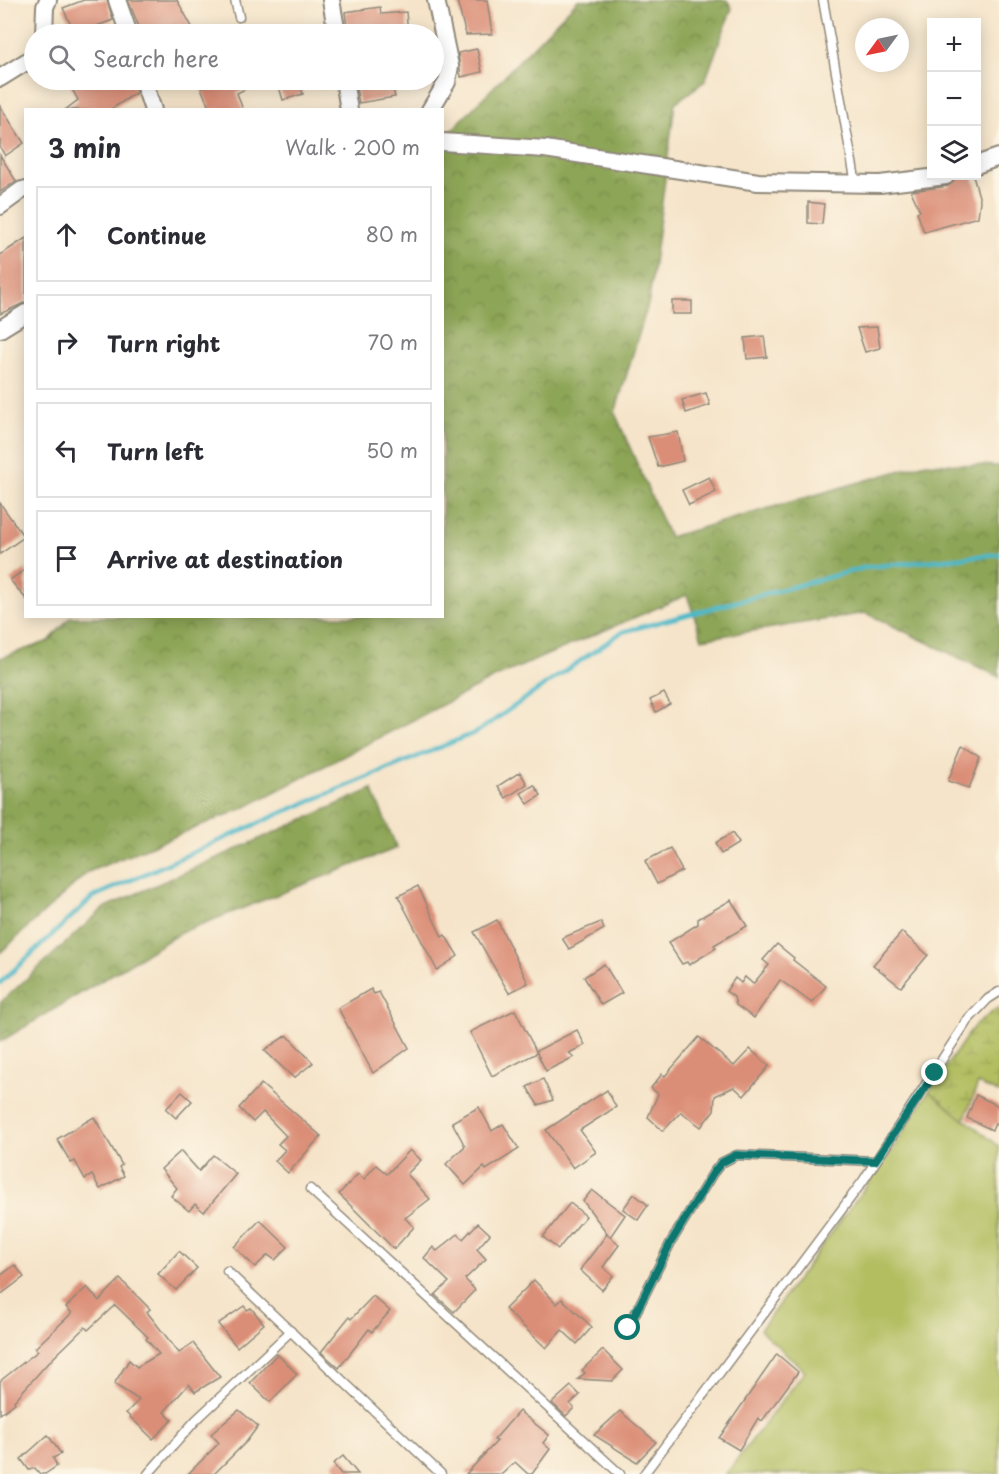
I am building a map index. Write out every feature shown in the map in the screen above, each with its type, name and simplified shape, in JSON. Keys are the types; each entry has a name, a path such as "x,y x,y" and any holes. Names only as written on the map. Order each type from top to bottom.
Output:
{"street":[{"path":"44,24 45,6 48,0"},
{"path":"117,0 125,24"},
{"path":"331,0 335,24"},
{"path":"435,0 440,24"},
{"path":"444,40 450,66 444,87"},
{"path":"0,78 24,63"},
{"path":"146,90 152,108"},
{"path":"346,90 350,108"},
{"path":"431,108 442,90"},
{"path":"444,142 545,149 758,182 856,185 927,178"},
{"path":"981,163 999,157"},
{"path":"0,206 22,190"},
{"path":"0,329 24,314"}],"lane":[{"path":"235,0 239,16"},
{"path":"822,0 856,185"},
{"path":"644,1474 875,1161 967,1021 988,999 999,992"},
{"path":"628,1328 671,1242 721,1163 736,1155 875,1161"},
{"path":"309,1189 620,1474"},
{"path":"227,1271 441,1474"},
{"path":"148,1474 196,1420 291,1331"}],"green space":[{"path":"578,0 727,0 732,8 705,81 675,103 649,301 615,413 669,537 926,463 999,466 999,677 866,613 702,639 687,595 496,677 244,808 88,872 0,953 0,658 49,641 69,618 444,618 444,138"},
{"path":"372,789 397,848 182,932 0,1042 0,1003 104,908"},
{"path":"999,1007 999,1093 978,1084 964,1120 929,1091 974,1026"},
{"path":"929,1091 999,1146 999,1474 726,1474 805,1371 760,1330 891,1152"}],"building":[{"path":"84,0 107,0 113,20 102,24 70,24 63,8"},
{"path":"128,0 177,0 190,24 138,24"},
{"path":"487,0 492,34 466,35 457,1"},
{"path":"380,7 381,14 406,12 407,24 347,24 345,12"},
{"path":"477,49 482,72 461,77 458,53"},
{"path":"72,90 135,90 136,93 113,108 68,108 78,100"},
{"path":"202,90 243,90 237,93 242,108 209,108"},
{"path":"280,90 302,90 303,94 283,100"},
{"path":"356,90 393,90 395,97 359,103"},
{"path":"0,106 24,143 5,156 0,147"},
{"path":"0,155 16,181 0,192"},
{"path":"953,180 974,180 980,200 978,217 924,232 917,212 920,211 911,191 948,186"},
{"path":"808,202 824,204 822,224 808,223"},
{"path":"24,239 24,303 0,314 0,255"},
{"path":"672,301 692,301 692,314 672,314"},
{"path":"877,327 880,348 865,352 857,328"},
{"path":"764,336 767,357 747,359 745,338"},
{"path":"706,393 710,405 686,413 682,400"},
{"path":"678,432 683,461 658,467 648,437"},
{"path":"709,477 716,492 689,505 682,490"},
{"path":"0,503 24,537 0,554"},
{"path":"24,570 24,597 10,580"},
{"path":"664,693 670,704 656,712 650,700"},
{"path":"963,745 981,758 969,788 948,781"},
{"path":"520,772 527,784 506,798 498,786"},
{"path":"534,785 541,795 528,804 521,793"},
{"path":"732,833 739,843 721,854 715,843"},
{"path":"670,848 682,871 657,884 645,861"},
{"path":"418,886 442,937 445,935 458,956 437,970 398,896"},
{"path":"731,900 747,926 714,945 716,948 689,965 687,962 682,964 668,943 698,924 698,919"},
{"path":"497,920 528,983 509,993 474,932"},
{"path":"601,922 604,929 569,949 562,938"},
{"path":"902,932 928,955 901,987 873,965"},
{"path":"777,944 826,986 812,1003 780,980 754,1018 736,1005 734,997 726,991 735,978 741,983 745,977 753,984 769,965 763,960"},
{"path":"604,964 622,993 601,1005 584,977"},
{"path":"371,989 374,994 379,992 409,1048 373,1073 338,1008"},
{"path":"515,1010 537,1053 492,1076 470,1032"},
{"path":"577,1030 585,1045 569,1053 574,1057 546,1071 536,1051"},
{"path":"287,1035 313,1063 294,1078 264,1050"},
{"path":"699,1037 734,1066 750,1049 769,1066 744,1096 734,1087 715,1096 714,1110 701,1127 681,1112 663,1131 648,1117 658,1094 651,1088 662,1074 665,1076"},
{"path":"543,1079 553,1100 538,1105 527,1087"},
{"path":"261,1084 321,1136 288,1173 275,1161 285,1150 278,1144 286,1136 263,1112 253,1122 239,1108"},
{"path":"607,1090 616,1107 580,1130 596,1152 573,1168 546,1130"},
{"path":"182,1092 192,1101 176,1118 166,1109"},
{"path":"976,1095 999,1106 999,1126 995,1124 992,1130 967,1118"},
{"path":"479,1107 492,1131 503,1124 519,1149 486,1170 484,1167 465,1185 446,1164 465,1146 452,1122"},
{"path":"94,1117 122,1165 119,1167 124,1176 100,1189 92,1175 85,1179 75,1161 71,1163 57,1139"},
{"path":"410,1150 421,1160 407,1174 430,1199 405,1218 414,1227 394,1249 339,1194 358,1174 364,1179 376,1165 387,1174"},
{"path":"181,1151 199,1171 213,1155 236,1174 204,1212 195,1204 189,1211 171,1196 177,1188 161,1169"},
{"path":"592,1190 625,1215 610,1237 583,1201"},
{"path":"634,1194 648,1205 638,1220 623,1209"},
{"path":"570,1203 586,1216 558,1249 543,1237"},
{"path":"260,1220 288,1247 275,1260 268,1255 255,1267 234,1247"},
{"path":"478,1223 490,1234 477,1249 486,1259 465,1279 475,1290 454,1312 435,1295 449,1282 424,1258 433,1247 437,1251 458,1234 463,1239"},
{"path":"607,1234 619,1245 603,1267 613,1276 602,1290 580,1270"},
{"path":"179,1251 197,1268 176,1290 158,1274"},
{"path":"15,1265 24,1277 0,1295 0,1276"},
{"path":"120,1279 150,1309 147,1312 179,1353 193,1343 220,1377 195,1392 189,1384 164,1412 172,1420 153,1439 126,1413 139,1400 114,1384 129,1360 137,1367 159,1354 146,1339 148,1337 115,1305 88,1330 85,1327 46,1365 14,1401 15,1403 0,1414 0,1381 38,1351 35,1348 72,1313 66,1307 87,1287 99,1301"},
{"path":"534,1280 557,1304 562,1299 592,1327 577,1344 562,1330 546,1348 505,1309"},
{"path":"373,1296 390,1311 372,1332 369,1329 339,1368 321,1352 349,1317 351,1319"},
{"path":"244,1306 247,1310 251,1308 264,1324 237,1347 218,1324"},
{"path":"603,1350 623,1370 612,1381 578,1379 585,1373 582,1370"},
{"path":"277,1354 297,1374 270,1402 250,1383"},
{"path":"777,1354 798,1372 762,1421 758,1418 739,1450 719,1438"},
{"path":"571,1386 580,1395 570,1404 574,1408 566,1416 552,1403"},
{"path":"239,1410 258,1426 247,1441 214,1474 188,1474 219,1443 211,1434"},
{"path":"519,1411 549,1435 543,1443 550,1449 532,1474 528,1474 515,1462 502,1474 466,1474 497,1441 494,1440"},
{"path":"620,1411 656,1442 637,1462 594,1435"},
{"path":"48,1435 61,1454 53,1458 57,1466 45,1474 40,1474 35,1468 29,1470 21,1459"},
{"path":"343,1456 358,1474 341,1474 333,1464"}],"waterway":[{"path":"0,983 93,897 279,814 477,732 622,632 867,567 999,554"}],"route":[{"path":"628,1328 671,1242 721,1163 736,1155 875,1161 935,1073"}]}
